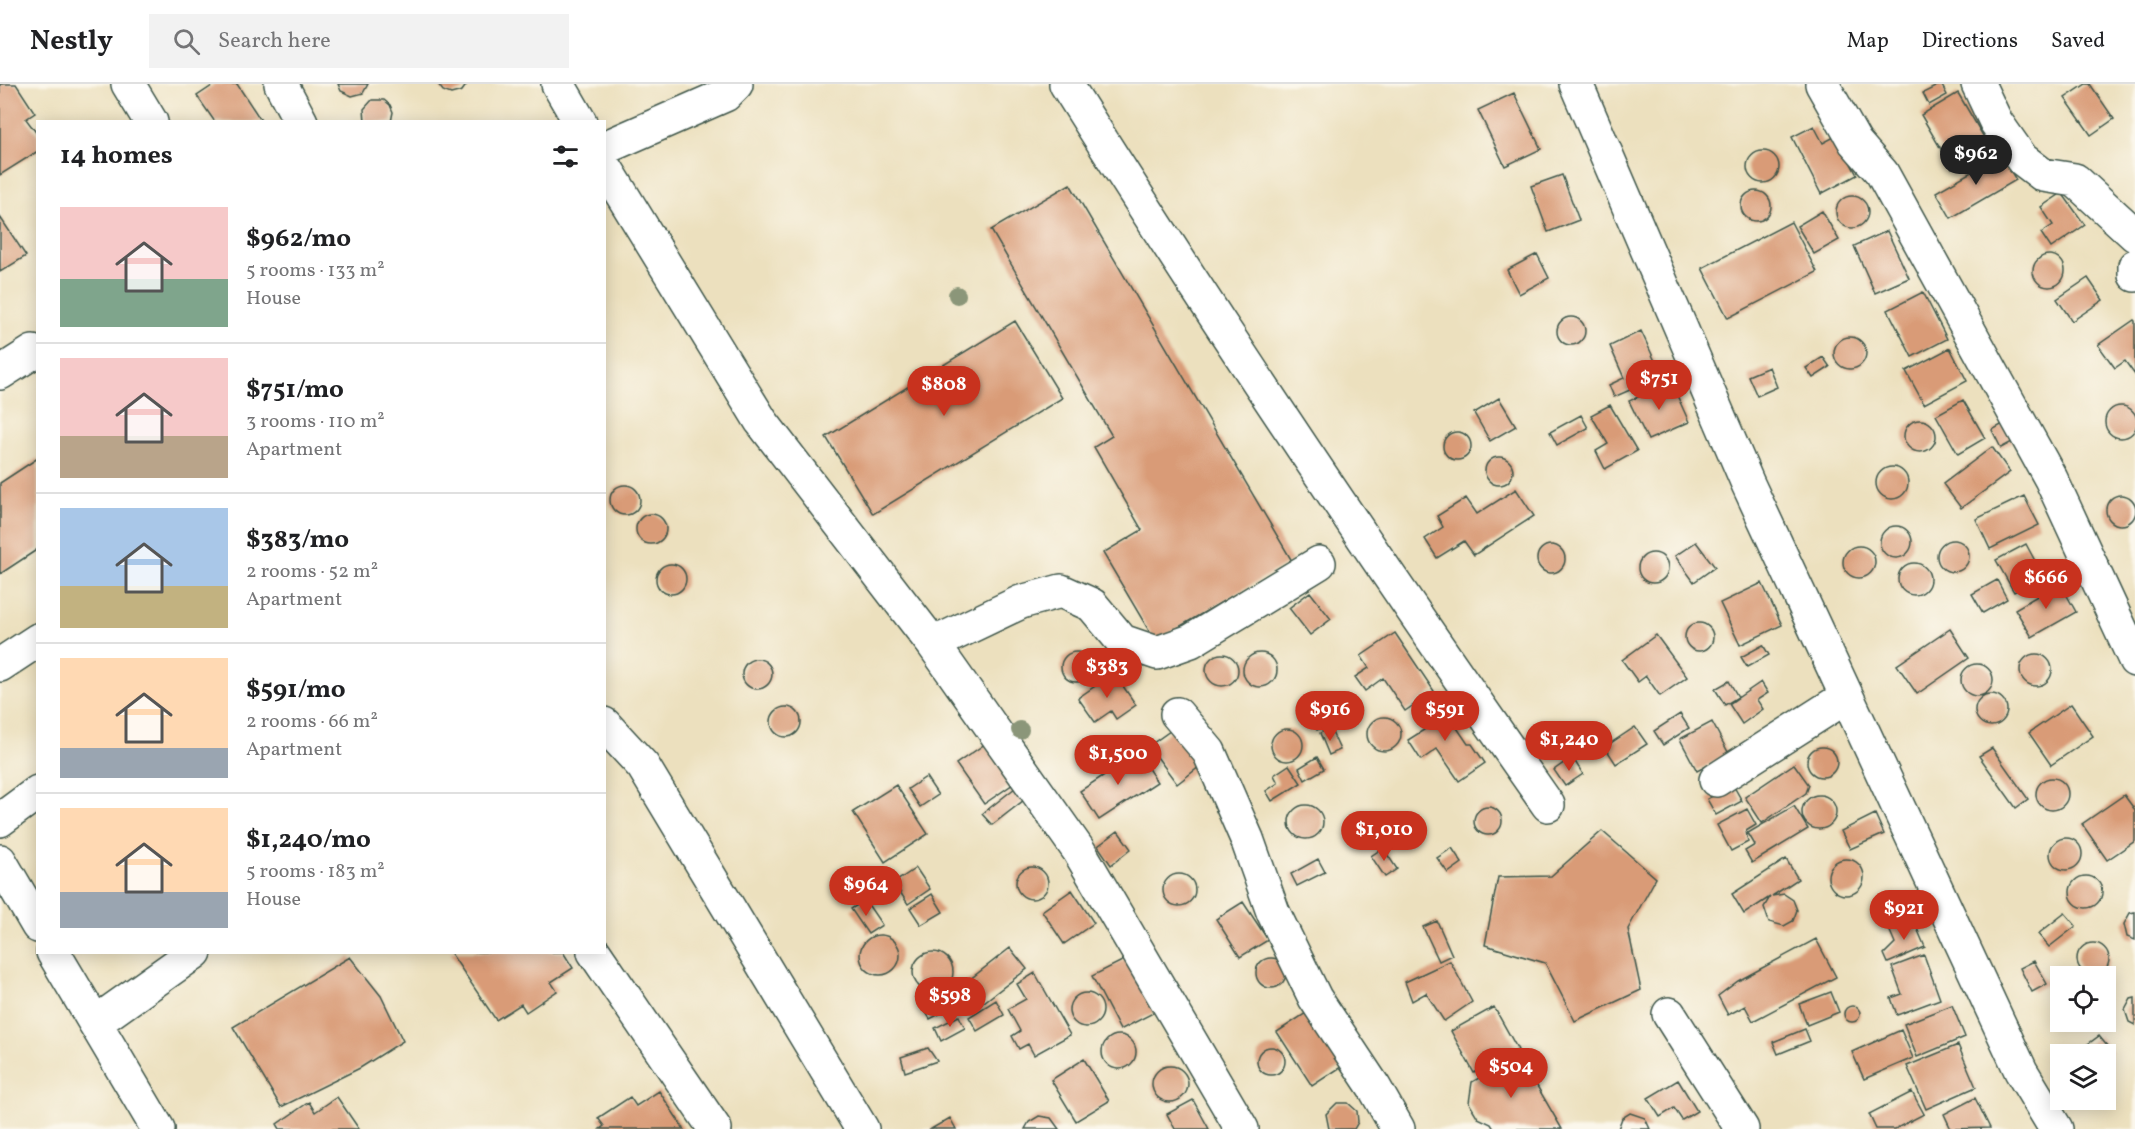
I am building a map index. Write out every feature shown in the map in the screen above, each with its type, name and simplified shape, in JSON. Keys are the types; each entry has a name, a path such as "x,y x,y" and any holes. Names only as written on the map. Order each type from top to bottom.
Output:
{"street":[{"path":"128,84 150,120"},
{"path":"281,84 300,120"},
{"path":"558,84 579,120"},
{"path":"606,147 725,95 736,84"},
{"path":"1066,84 1209,306 1408,606 1548,805"},
{"path":"1576,84 1748,484 2021,1071 2056,1129"},
{"path":"1822,84 1855,142 1882,173 2051,478 2135,660"},
{"path":"1978,84 1996,122 2022,159 2043,175 2074,180 2135,235"},
{"path":"606,168 761,421 933,644 1079,851 1242,1129"},
{"path":"2135,266 2135,275"},
{"path":"0,373 33,352"},
{"path":"933,644 1021,602 1061,591 1092,605 1122,641 1157,653 1191,641 1319,563"},
{"path":"0,665 36,641"},
{"path":"1716,780 1846,697"},
{"path":"1177,714 1209,752 1244,830 1273,912 1316,999 1398,1129"},
{"path":"606,726 643,766 862,1129"},
{"path":"0,820 36,793"},
{"path":"0,861 36,923"},
{"path":"54,954 158,1129"},
{"path":"95,1023 192,954"},
{"path":"595,954 715,1129"},
{"path":"1669,1014 1742,1129"}],"building":[{"path":"0,84 16,84 35,113 26,119 36,132 36,152 0,175"},
{"path":"215,84 237,84 261,120 214,120 197,96"},
{"path":"338,84 368,84 363,93 352,96 341,91"},
{"path":"438,84 467,84 462,91 451,94 443,91"},
{"path":"1941,84 1947,95 1929,105 1923,93"},
{"path":"2086,84 2090,84 2114,119 2091,135 2065,98"},
{"path":"1514,93 1541,149 1505,166 1478,110"},
{"path":"1958,93 1989,146 1952,168 1921,115"},
{"path":"372,100 384,100 393,112 391,120 365,120 364,109"},
{"path":"1814,126 1823,143 1836,136 1857,175 1821,194 1792,137"},
{"path":"1763,151 1774,156 1779,167 1774,178 1763,183 1752,178 1747,167 1752,156"},
{"path":"2001,155 2016,180 1951,218 1936,192"},
{"path":"1562,175 1579,220 1548,232 1531,186"},
{"path":"1070,184 1292,561 1155,641 1103,553 1142,530 1094,447 1112,436 991,230"},
{"path":"1756,191 1767,195 1771,206 1767,217 1756,221 1745,217 1741,206 1745,195"},
{"path":"2062,193 2085,225 2051,248 2041,233 2053,225 2041,207"},
{"path":"1852,196 1863,201 1868,212 1863,223 1852,228 1841,223 1836,212 1841,201"},
{"path":"1822,211 1839,240 1814,254 1797,226"},
{"path":"0,217 26,256 0,272"},
{"path":"1791,222 1817,272 1728,318 1702,268"},
{"path":"1887,231 1909,278 1875,293 1854,246"},
{"path":"1537,254 1549,278 1519,294 1507,270"},
{"path":"2049,255 2060,260 2065,271 2060,282 2049,287 2038,282 2033,271 2038,260"},
{"path":"2088,278 2103,300 2072,321 2057,299"},
{"path":"1923,292 1947,339 1912,357 1888,310"},
{"path":"1571,317 1581,321 1585,331 1581,341 1571,345 1561,341 1557,331 1561,321"},
{"path":"2134,320 2135,375 2125,361 2115,368 2098,345"},
{"path":"1015,321 1062,398 873,514 826,437"},
{"path":"1641,331 1662,376 1614,397 1609,385 1624,378 1610,346"},
{"path":"1850,337 1861,342 1866,353 1861,364 1850,369 1839,364 1834,353 1839,342"},
{"path":"1950,348 1967,381 1924,404 1906,371"},
{"path":"1823,357 1830,367 1813,378 1806,368"},
{"path":"1769,367 1777,387 1757,396 1748,376"},
{"path":"1671,382 1689,422 1648,440 1629,401"},
{"path":"1499,398 1516,426 1490,441 1474,413"},
{"path":"1963,400 1985,438 1958,454 1936,415"},
{"path":"1610,405 1637,451 1605,469 1596,451 1608,444 1591,415"},
{"path":"2121,406 2132,411 2136,425 2132,433 2121,438 2110,433 2105,422 2110,411"},
{"path":"1581,415 1588,428 1557,445 1550,432"},
{"path":"1920,420 1931,425 1936,436 1931,447 1920,452 1909,447 1904,436 1909,425"},
{"path":"2003,424 2014,441 2001,448 1992,430"},
{"path":"1457,432 1467,436 1471,446 1467,456 1457,460 1447,456 1443,446 1447,436"},
{"path":"1992,447 2010,472 1961,508 1943,484"},
{"path":"1499,457 1509,461 1513,471 1509,481 1499,485 1489,481 1485,471 1489,461"},
{"path":"36,459 36,550 0,574 0,483"},
{"path":"1892,467 1903,472 1908,483 1903,494 1892,499 1881,494 1876,483 1881,472"},
{"path":"625,485 636,489 640,500 636,511 625,515 614,511 610,500 614,489"},
{"path":"1516,489 1534,516 1474,555 1464,541 1437,558 1425,539 1443,527 1437,516 1466,498 1477,514"},
{"path":"2121,495 2132,499 2136,510 2132,521 2121,525 2110,521 2106,510 2110,499"},
{"path":"2024,496 2039,525 1990,549 1976,519"},
{"path":"651,514 662,518 666,529 662,540 651,544 640,540 636,529 640,518"},
{"path":"1896,526 1907,531 1912,542 1907,553 1896,558 1885,553 1880,542 1885,531"},
{"path":"1953,540 1964,545 1969,556 1964,567 1953,572 1942,567 1937,556 1942,545"},
{"path":"1696,542 1715,567 1694,582 1675,556"},
{"path":"2026,544 2043,576 2014,592 1996,560"},
{"path":"1551,545 1561,549 1565,559 1561,569 1551,573 1541,569 1537,559 1541,549"},
{"path":"1859,546 1870,551 1875,562 1870,573 1859,578 1848,573 1843,562 1848,551"},
{"path":"1653,553 1659,554 1667,562 1667,574 1659,582 1653,583 1647,582 1639,574 1638,568 1639,562 1647,554"},
{"path":"1914,563 1925,568 1930,579 1925,590 1914,595 1903,590 1898,579 1903,568"},
{"path":"671,564 682,568 686,579 682,590 671,594 660,590 656,579 660,568"},
{"path":"1997,580 2007,599 1983,613 1972,594"},
{"path":"1762,583 1782,625 1740,645 1720,603"},
{"path":"2060,583 2076,612 2032,637 2015,609"},
{"path":"1310,592 1331,619 1310,635 1289,608"},
{"path":"1699,623 1709,627 1713,637 1709,647 1699,651 1689,647 1685,637 1689,627"},
{"path":"1950,629 1969,658 1917,694 1897,665"},
{"path":"1395,633 1434,691 1405,711 1383,678 1365,691 1355,677 1369,668 1361,656"},
{"path":"1656,635 1687,677 1660,696 1646,676 1638,682 1622,660"},
{"path":"1763,645 1769,655 1747,667 1741,657"},
{"path":"1076,652 1087,656 1091,667 1087,678 1076,682 1065,678 1061,667 1065,656"},
{"path":"1260,653 1272,658 1277,670 1272,682 1260,687 1248,682 1243,670 1248,658"},
{"path":"1222,654 1233,659 1238,670 1233,681 1222,686 1211,681 1206,670 1211,659"},
{"path":"2036,654 2047,659 2052,670 2047,681 2036,686 2025,681 2020,670 2025,659"},
{"path":"757,659 768,663 772,674 768,685 757,689 746,685 742,674 746,663"},
{"path":"1977,664 1988,669 1993,680 1988,691 1977,696 1966,691 1961,680 1966,669"},
{"path":"1114,673 1136,705 1116,719 1111,711 1095,722 1078,698"},
{"path":"1729,681 1738,697 1725,705 1715,689"},
{"path":"1761,682 1768,693 1757,700 1763,709 1742,724 1729,704"},
{"path":"1991,694 2002,699 2007,710 2002,721 1991,726 1980,721 1975,710 1980,699"},
{"path":"1438,700 1468,744 1472,744 1485,763 1459,781 1437,749 1421,760 1408,740 1427,728 1417,714"},
{"path":"1319,701 1330,724 1317,730 1306,706"},
{"path":"2071,704 2093,736 2051,765 2029,733"},
{"path":"786,707 797,711 801,722 797,733 786,737 775,733 771,722 775,711"},
{"path":"1680,714 1689,728 1663,745 1654,731"},
{"path":"1384,717 1396,722 1401,734 1396,746 1384,751 1372,746 1367,734 1372,722"},
{"path":"1712,722 1729,754 1697,771 1680,739"},
{"path":"1177,726 1204,763 1177,784 1149,746"},
{"path":"1635,727 1647,744 1616,764 1605,747"},
{"path":"1330,728 1340,750 1329,755 1320,733"},
{"path":"1287,729 1298,734 1303,745 1298,756 1287,761 1276,756 1271,745 1276,734"},
{"path":"985,744 1013,784 984,804 956,764"},
{"path":"1822,747 1832,752 1837,762 1832,772 1822,777 1812,772 1807,762 1812,752"},
{"path":"1992,748 2028,799 2016,808 1979,756"},
{"path":"1138,753 1157,782 1099,820 1080,791"},
{"path":"1317,757 1324,769 1305,780 1299,768"},
{"path":"1572,757 1583,774 1565,786 1554,770"},
{"path":"1794,764 1809,785 1806,793 1762,823 1745,797"},
{"path":"1289,765 1301,783 1272,801 1266,791 1278,783 1274,775"},
{"path":"926,777 938,795 920,807 908,789"},
{"path":"2052,778 2063,783 2068,794 2063,805 2052,810 2041,805 2036,794 2041,783"},
{"path":"896,785 928,834 885,862 853,812"},
{"path":"1733,785 1742,801 1716,815 1707,799"},
{"path":"1015,788 1024,800 992,825 982,814"},
{"path":"1819,795 1831,800 1836,812 1831,824 1819,829 1807,824 1802,812 1807,800"},
{"path":"2124,795 2135,810 2135,841 2107,860 2082,824"},
{"path":"1306,805 1318,810 1323,822 1318,834 1306,839 1294,834 1289,822 1294,810"},
{"path":"1794,806 1808,829 1752,863 1745,851 1755,845 1748,833"},
{"path":"1488,807 1498,811 1502,821 1498,831 1488,835 1478,831 1474,821 1478,811"},
{"path":"1747,809 1756,825 1746,831 1748,842 1731,851 1717,825"},
{"path":"1875,814 1884,834 1850,849 1841,831"},
{"path":"1118,831 1131,849 1111,865 1098,846"},
{"path":"1602,831 1656,878 1628,929 1641,990 1575,1021 1545,963 1485,945 1498,877 1551,876"},
{"path":"2066,838 2077,843 2082,854 2077,865 2066,870 2055,865 2050,854 2055,843"},
{"path":"1383,848 1397,869 1385,877 1371,856"},
{"path":"1452,848 1462,863 1448,873 1437,858"},
{"path":"1318,859 1325,872 1297,886 1291,874"},
{"path":"1786,859 1798,879 1772,896 1784,894 1793,900 1797,910 1793,921 1784,926 1769,922 1764,907 1770,897 1744,914 1732,894"},
{"path":"1846,859 1859,864 1864,877 1859,890 1846,895 1833,890 1828,877 1833,864"},
{"path":"1032,867 1043,872 1048,883 1043,894 1032,899 1021,894 1016,883 1021,872"},
{"path":"916,868 930,889 908,904 894,883"},
{"path":"1179,874 1190,879 1195,890 1190,901 1179,906 1168,901 1163,890 1168,879"},
{"path":"2086,876 2097,881 2102,892 2097,903 2086,908 2075,903 2070,892 2075,881"},
{"path":"1072,890 1094,923 1064,944 1042,911"},
{"path":"932,894 943,912 921,925 910,908"},
{"path":"865,900 882,925 868,934 851,909"},
{"path":"1243,902 1268,940 1240,957 1216,919"},
{"path":"2135,912 2135,940 2127,937 2124,924 2130,913"},
{"path":"2065,913 2076,926 2049,947 2038,934"},
{"path":"1913,919 1925,947 1888,963 1884,954 1895,943 1889,929"},
{"path":"1437,921 1452,955 1439,961 1423,927"},
{"path":"880,935 894,941 900,955 894,969 880,975 866,969 860,955 866,941"},
{"path":"1816,939 1836,977 1753,1021 1745,1006 1728,1015 1718,996 1738,981"},
{"path":"2087,944 2099,944 2108,953 2107,966 2078,965 2078,953"},
{"path":"1010,948 1027,969 971,1012 955,991"},
{"path":"933,952 947,958 953,972 947,986 933,992 919,986 913,972 919,958"},
{"path":"451,954 564,954 573,968 551,982 557,991 526,1012 521,1004 496,1020"},
{"path":"1924,955 1940,999 1897,1015 1891,998 1902,994 1892,967"},
{"path":"350,957 381,996 403,1041 360,1068 281,1107 233,1027"},
{"path":"1128,958 1155,1012 1120,1030 1092,976"},
{"path":"1271,958 1282,962 1286,973 1282,984 1271,988 1260,984 1256,973 1260,962"},
{"path":"1450,961 1472,1002 1444,1021 1426,993 1412,1001 1405,982"},
{"path":"2034,961 2047,984 2032,992 2020,968"},
{"path":"1035,973 1070,1035 1034,1055 1028,1044 1019,1049 1012,1036 1020,1031 1008,1009 1026,999 1017,984"},
{"path":"951,992 957,1005 930,1019 923,1007"},
{"path":"1831,992 1839,1012 1807,1025 1799,1004"},
{"path":"1086,993 1098,998 1103,1010 1098,1022 1086,1027 1074,1022 1069,1010 1074,998"},
{"path":"2135,998 2135,1025 2129,1022 2125,1010 2131,999"},
{"path":"996,1000 1004,1015 977,1031 969,1017"},
{"path":"1952,1005 1965,1037 1917,1057 1904,1024"},
{"path":"1852,1006 1858,1008 1860,1014 1858,1020 1852,1022 1846,1020 1844,1014 1846,1008"},
{"path":"1494,1007 1518,1050 1474,1073 1451,1031"},
{"path":"1306,1013 1341,1067 1312,1086 1277,1032"},
{"path":"959,1016 965,1028 941,1041 935,1028"},
{"path":"1805,1029 1810,1041 1778,1054 1773,1042"},
{"path":"1901,1030 1913,1058 1864,1079 1852,1052"},
{"path":"1119,1035 1131,1040 1136,1052 1131,1064 1119,1069 1107,1064 1102,1052 1107,1040"},
{"path":"2099,1036 2106,1044 2088,1044"},
{"path":"1958,1045 1976,1087 1926,1109 1907,1066"},
{"path":"1271,1047 1281,1051 1285,1061 1281,1071 1271,1075 1261,1071 1257,1061 1261,1051"},
{"path":"928,1048 937,1061 905,1072 901,1057"},
{"path":"1519,1055 1562,1129 1494,1129 1491,1124 1478,1118 1469,1103 1472,1082"},
{"path":"1084,1059 1109,1101 1076,1121 1051,1080"},
{"path":"1170,1066 1183,1071 1188,1084 1183,1097 1170,1102 1157,1097 1152,1084 1157,1071"},
{"path":"1678,1080 1697,1111 1682,1120 1674,1108 1660,1117 1648,1098"},
{"path":"659,1091 684,1129 600,1129 604,1126 598,1118 630,1097 636,1106"},
{"path":"1912,1092 1924,1114 1895,1129 1876,1129 1869,1114"},
{"path":"337,1097 359,1129 280,1129 277,1124 309,1102 315,1112"},
{"path":"1975,1098 1990,1128 1951,1129 1944,1114"},
{"path":"1193,1100 1209,1129 1175,1129 1167,1114"},
{"path":"1337,1103 1348,1103 1357,1111 1358,1122 1354,1129 1329,1129 1326,1114"},
{"path":"1630,1113 1645,1118 1650,1129 1618,1129 1622,1118"},
{"path":"1039,1116 1051,1118 1059,1129 1025,1129 1029,1122"},
{"path":"950,1118 956,1129 931,1129"}]}
